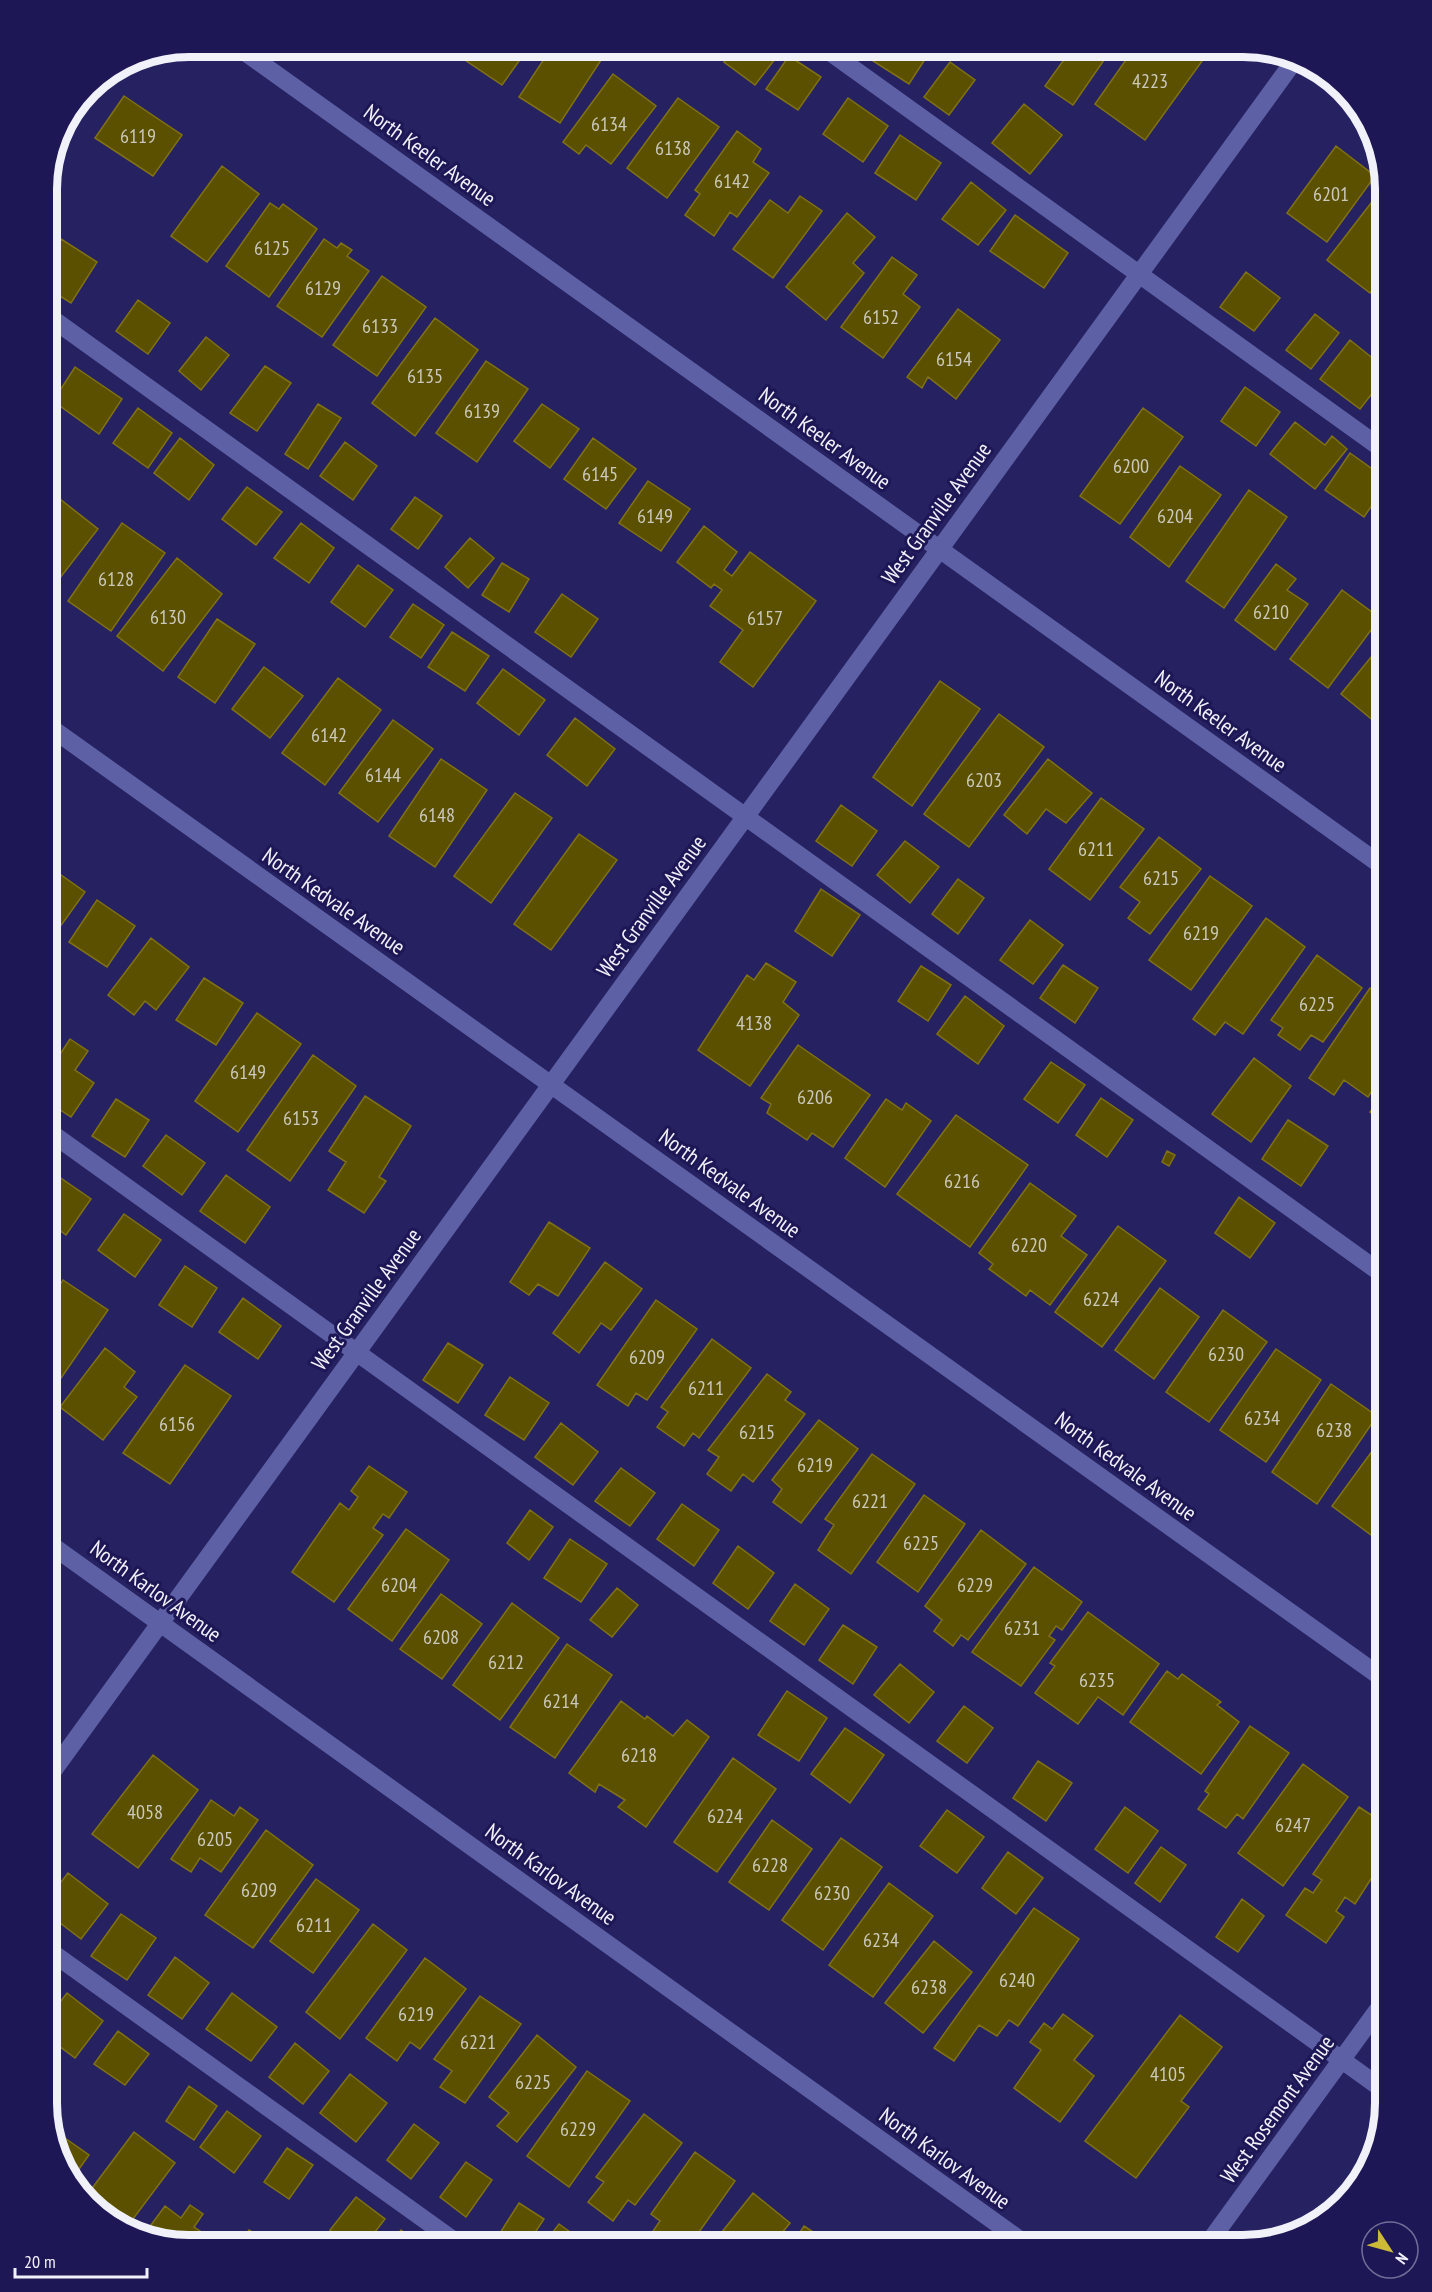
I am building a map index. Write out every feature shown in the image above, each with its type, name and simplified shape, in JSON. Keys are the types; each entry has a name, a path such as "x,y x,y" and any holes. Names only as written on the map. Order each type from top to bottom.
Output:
{"street":[{"name":"North Keeler Avenue","path":"253,57 1375,860"},
{"path":"837,57 1375,443"},
{"name":"West Granville Avenue","path":"57,1764 1290,66"},
{"path":"57,322 1375,1268"},
{"name":"North Kedvale Avenue","path":"57,732 1375,1672"},
{"path":"57,1137 1375,2083"},
{"name":"North Karlov Avenue","path":"57,1549 1012,2235"},
{"path":"57,1957 446,2235"},
{"name":"West Rosemont Avenue","path":"1215,2235 1375,2015"}],"building":[{"path":"467,57 522,57 502,85 465,60"},
{"path":"545,57 603,57 560,123 519,97"},
{"path":"728,57 777,57 755,85 724,62"},
{"path":"788,57 821,77 798,110 766,89"},
{"path":"871,57 926,57 909,84 870,59"},
{"path":"1066,57 1106,57 1073,105 1045,86"},
{"path":"1128,57 1205,57 1145,140 1095,104"},
{"path":"950,62 975,80 949,115 924,97"},
{"path":"613,74 656,106 611,164 586,145 579,154 563,142"},
{"path":"124,96 182,135 153,176 95,138"},
{"path":"678,98 719,127 667,198 627,168"},
{"path":"848,98 888,126 863,162 823,134"},
{"path":"1024,104 1062,135 1030,174 992,143"},
{"path":"737,131 761,149 753,162 769,173 737,217 730,212 714,236 685,215 700,194 695,190"},
{"path":"900,135 941,163 916,200 875,173"},
{"path":"1336,146 1374,175 1327,242 1287,213"},
{"path":"222,166 259,194 207,262 171,236"},
{"path":"971,182 1006,210 978,245 942,219"},
{"path":"800,196 822,211 773,278 733,249 770,200 788,213"},
{"path":"1375,198 1375,286 1370,293 1327,260"},
{"path":"270,203 279,209 283,204 317,229 269,297 226,266"},
{"path":"847,213 875,237 853,263 864,273 826,320 786,287"},
{"path":"1015,215 1068,253 1044,288 990,251"},
{"path":"61,239 97,262 71,303 57,294 57,245"},
{"path":"324,239 337,248 341,243 352,250 347,256 369,271 322,337 277,306"},
{"path":"892,257 917,275 903,294 920,307 883,358 841,327"},
{"path":"1246,272 1280,298 1254,331 1220,307"},
{"path":"382,276 426,307 377,376 333,345"},
{"path":"138,300 170,323 148,354 116,331"},
{"path":"958,309 1000,340 956,399 928,377 922,388 907,377"},
{"path":"1315,314 1339,333 1311,369 1286,350"},
{"path":"435,318 478,350 415,436 372,403"},
{"path":"206,337 229,355 201,390 179,371"},
{"path":"1350,340 1375,360 1375,390 1360,409 1320,379"},
{"path":"486,361 528,389 477,462 436,433"},
{"path":"265,366 291,383 257,431 230,413"},
{"path":"75,367 122,399 99,434 57,404 57,395"},
{"path":"1245,387 1280,412 1256,446 1221,421"},
{"path":"318,404 341,418 308,469 285,454"},
{"path":"542,404 579,429 550,468 514,441"},
{"path":"138,408 172,433 148,468 113,443"},
{"path":"1143,408 1183,437 1120,524 1080,496"},
{"path":"1295,422 1325,445 1332,436 1347,449 1315,489 1270,454"},
{"path":"180,438 214,465 189,500 154,473"},
{"path":"593,438 636,469 606,509 564,479"},
{"path":"345,442 377,466 353,500 320,476"},
{"path":"1350,453 1375,471 1375,501 1364,517 1325,490"},
{"path":"1180,466 1221,495 1169,567 1130,537"},
{"path":"648,481 690,509 661,551 619,523"},
{"path":"247,487 282,512 256,545 222,519"},
{"path":"1249,490 1287,517 1224,608 1186,581"},
{"path":"415,497 442,516 418,549 391,529"},
{"path":"60,499 98,529 57,582 57,503"},
{"path":"122,523 165,553 111,631 68,601"},
{"path":"301,523 334,548 309,583 274,558"},
{"path":"704,526 737,552 724,570 732,576 750,552 816,601 753,687 720,662 743,630 710,606 722,590 714,584 711,588 677,562"},
{"path":"470,538 494,558 468,588 445,567"},
{"path":"177,558 222,594 163,671 117,636"},
{"path":"502,563 529,579 509,612 482,595"},
{"path":"1276,564 1296,579 1287,590 1308,604 1275,650 1235,620"},
{"path":"358,565 393,590 365,627 331,602"},
{"path":"1342,590 1375,614 1375,625 1328,688 1290,659"},
{"path":"562,594 598,619 571,657 535,632"},
{"path":"413,604 444,625 421,658 390,637"},
{"path":"217,619 255,644 215,703 178,677"},
{"path":"452,632 489,656 465,691 428,667"},
{"path":"1375,652 1375,722 1341,694"},
{"path":"264,667 303,696 270,738 232,709"},
{"path":"503,669 545,700 519,735 477,703"},
{"path":"338,678 381,710 325,785 282,753"},
{"path":"940,681 980,709 912,806 873,777"},
{"path":"999,714 1044,747 969,847 924,814"},
{"path":"575,718 615,749 587,786 547,755"},
{"path":"393,720 433,749 378,822 339,793"},
{"path":"441,759 487,790 435,867 389,836"},
{"path":"1048,759 1092,793 1066,823 1046,809 1027,834 1004,815"},
{"path":"515,793 552,818 491,903 454,876"},
{"path":"1101,798 1144,829 1090,900 1049,869"},
{"path":"841,805 877,831 852,866 816,841"},
{"path":"579,834 617,860 551,950 514,924"},
{"path":"1159,837 1201,869 1150,934 1128,918 1140,902 1120,887"},
{"path":"905,841 939,867 910,903 877,875"},
{"path":"57,872 85,892 57,931"},
{"path":"1210,876 1252,906 1191,990 1149,960"},
{"path":"958,879 984,898 958,934 932,914"},
{"path":"821,889 860,915 832,956 795,931"},
{"path":"97,900 135,926 107,967 69,942"},
{"path":"1266,918 1305,947 1243,1034 1225,1022 1215,1035 1193,1019"},
{"path":"1030,920 1063,945 1033,984 1000,960"},
{"path":"151,938 189,967 156,1010 145,1001 134,1015 108,995"},
{"path":"1317,955 1362,988 1323,1042 1311,1035 1300,1050 1278,1035 1283,1028 1271,1020"},
{"path":"766,963 796,982 783,1002 799,1015 750,1086 698,1050 747,975 754,980"},
{"path":"1063,965 1098,988 1075,1023 1040,998"},
{"path":"921,966 951,985 928,1021 898,1001"},
{"path":"204,978 243,1003 216,1045 176,1020"},
{"path":"1370,988 1375,991 1375,1086 1368,1097 1344,1080 1334,1095 1309,1078"},
{"path":"965,996 1004,1026 978,1064 937,1034"},
{"path":"257,1013 301,1044 238,1132 195,1101"},
{"path":"70,1039 88,1051 75,1070 94,1083 71,1117 57,1108 57,1059"},
{"path":"798,1045 870,1095 833,1147 812,1133 807,1140 767,1113 771,1104 761,1098"},
{"path":"313,1055 356,1086 290,1181 247,1150"},
{"path":"1254,1058 1291,1086 1251,1142 1212,1114"},
{"path":"1051,1062 1085,1085 1058,1123 1024,1099"},
{"path":"365,1096 411,1126 379,1177 386,1181 364,1213 328,1190 346,1162 329,1151"},
{"path":"1101,1098 1133,1120 1107,1157 1076,1135"},
{"path":"116,1099 149,1120 125,1157 92,1136"},
{"path":"886,1099 902,1110 906,1103 931,1121 885,1187 845,1158"},
{"path":"1375,1105 1375,1115 1370,1112"},
{"path":"956,1115 1028,1165 970,1247 897,1194"},
{"path":"1288,1120 1328,1146 1301,1186 1262,1159"},
{"path":"166,1135 205,1163 182,1195 143,1166"},
{"path":"1167,1151 1175,1155 1169,1166 1162,1162"},
{"path":"57,1175 91,1199 66,1235 57,1228"},
{"path":"226,1175 270,1207 245,1243 200,1211"},
{"path":"1030,1183 1076,1216 1061,1236 1087,1255 1050,1305 1030,1290 1026,1296 989,1269 993,1264 979,1253"},
{"path":"1239,1197 1275,1223 1250,1258 1215,1233"},
{"path":"124,1214 161,1240 135,1277 98,1250"},
{"path":"549,1222 590,1248 558,1296 538,1284 529,1295 510,1282"},
{"path":"1118,1226 1166,1261 1102,1347 1055,1312"},
{"path":"605,1262 642,1289 611,1330 601,1323 579,1353 553,1333"},
{"path":"185,1266 217,1288 192,1327 159,1305"},
{"path":"63,1280 108,1310 57,1384 57,1289"},
{"path":"1160,1288 1199,1317 1154,1379 1115,1350"},
{"path":"243,1298 281,1326 258,1359 219,1332"},
{"path":"656,1300 697,1329 647,1400 636,1393 628,1406 597,1385"},
{"path":"1223,1310 1267,1342 1209,1422 1166,1392"},
{"path":"712,1339 751,1368 699,1438 693,1433 684,1446 657,1427 668,1412 661,1407"},
{"path":"448,1343 483,1365 458,1403 423,1380"},
{"path":"105,1348 135,1372 124,1387 137,1397 103,1440 60,1407"},
{"path":"1276,1349 1321,1380 1266,1462 1220,1430"},
{"path":"185,1365 231,1396 170,1484 123,1453"},
{"path":"767,1374 791,1392 785,1400 805,1414 753,1482 743,1474 731,1491 707,1474 719,1457 708,1450"},
{"path":"510,1377 549,1403 524,1440 485,1415"},
{"path":"1331,1384 1375,1415 1375,1419 1317,1504 1272,1472"},
{"path":"819,1420 858,1449 801,1523 773,1502 782,1489 772,1480"},
{"path":"561,1423 598,1452 573,1485 535,1457"},
{"path":"1375,1447 1375,1529 1371,1535 1332,1506"},
{"path":"872,1454 915,1484 851,1574 818,1550 834,1525 825,1519"},
{"path":"369,1466 407,1492 389,1518 383,1514 373,1528 383,1535 334,1602 292,1572 340,1503 349,1510 358,1497 351,1491"},
{"path":"621,1468 655,1493 630,1526 595,1501"},
{"path":"924,1495 965,1524 918,1592 877,1562"},
{"path":"682,1504 719,1530 694,1566 657,1539"},
{"path":"530,1510 553,1527 529,1560 507,1543"},
{"path":"406,1529 449,1560 392,1641 348,1609"},
{"path":"981,1530 1026,1564 968,1640 961,1635 953,1646 934,1631 942,1620 925,1606"},
{"path":"570,1539 607,1564 581,1602 544,1578"},
{"path":"738,1546 774,1573 748,1609 713,1583"},
{"path":"1034,1567 1082,1602 1062,1630 1056,1626 1049,1636 1055,1640 1021,1686 972,1652"},
{"path":"795,1584 829,1609 804,1645 770,1621"},
{"path":"617,1588 638,1605 612,1637 590,1620"},
{"path":"441,1594 482,1624 442,1679 400,1649"},
{"path":"512,1603 559,1638 500,1720 453,1685"},
{"path":"1088,1612 1159,1664 1123,1715 1098,1697 1078,1724 1035,1693 1055,1666 1050,1663"},
{"path":"843,1625 877,1647 853,1684 819,1660"},
{"path":"567,1644 612,1675 555,1758 510,1727"},
{"path":"900,1664 934,1692 909,1723 874,1695"},
{"path":"1167,1671 1178,1679 1182,1674 1221,1702 1217,1705 1239,1722 1201,1774 1130,1722"},
{"path":"787,1691 827,1718 799,1761 758,1735"},
{"path":"621,1701 645,1719 647,1716 673,1736 687,1720 709,1737 646,1827 618,1807 625,1800 599,1784 595,1792 569,1773"},
{"path":"964,1706 993,1728 967,1763 937,1741"},
{"path":"1250,1726 1289,1753 1243,1819 1237,1814 1226,1828 1198,1809 1209,1794 1205,1791"},
{"path":"845,1728 884,1755 850,1803 811,1774"},
{"path":"153,1755 198,1790 138,1868 92,1834"},
{"path":"733,1758 776,1789 717,1872 674,1842"},
{"path":"1038,1761 1072,1783 1046,1821 1013,1798"},
{"path":"1303,1764 1348,1797 1283,1886 1238,1853"},
{"path":"211,1800 234,1816 240,1807 258,1820 221,1872 200,1858 191,1872 171,1859"},
{"path":"1125,1807 1158,1831 1128,1873 1095,1849"},
{"path":"1359,1807 1375,1817 1375,1873 1355,1904 1345,1897 1336,1911 1344,1917 1326,1943 1286,1915 1305,1888 1313,1893 1322,1880 1313,1874"},
{"path":"947,1810 984,1837 957,1873 920,1846"},
{"path":"772,1820 812,1849 769,1910 729,1882"},
{"path":"266,1830 313,1865 253,1948 205,1915"},
{"path":"841,1838 882,1867 823,1950 782,1920"},
{"path":"1161,1847 1186,1865 1160,1902 1135,1883"},
{"path":"1008,1852 1043,1878 1016,1914 982,1888"},
{"path":"68,1873 108,1904 81,1939 57,1921 57,1887"},
{"path":"316,1879 359,1910 313,1973 270,1941"},
{"path":"889,1883 933,1916 873,1997 829,1965"},
{"path":"1242,1899 1264,1916 1238,1952 1216,1937"},
{"path":"1034,1908 1079,1939 1018,2026 1009,2020 997,2036 979,2025 954,2061 934,2048"},
{"path":"121,1914 156,1938 127,1980 91,1956"},
{"path":"373,1924 407,1950 340,2039 306,2012"},
{"path":"934,1941 972,1972 923,2033 885,2003"},
{"path":"175,1957 209,1983 182,2019 148,1995"},
{"path":"425,1958 466,1989 420,2049 410,2042 397,2061 366,2038"},
{"path":"67,1993 103,2021 75,2058 57,2044 57,2006"},
{"path":"232,1993 277,2027 251,2061 206,2029"},
{"path":"480,1996 521,2024 465,2103 440,2087 452,2071 434,2059"},
{"path":"1063,2014 1093,2036 1074,2060 1094,2076 1060,2122 1014,2088 1041,2050 1030,2042 1044,2023 1052,2029"},
{"path":"1180,2015 1222,2047 1181,2101 1189,2107 1136,2178 1085,2141"},
{"path":"118,2031 149,2054 125,2085 94,2064"},
{"path":"537,2035 576,2067 517,2142 497,2126 509,2113 489,2097"},
{"path":"295,2043 329,2071 303,2104 269,2077"},
{"path":"587,2071 630,2101 569,2187 527,2156"},
{"path":"350,2074 387,2103 356,2142 320,2113"},
{"path":"189,2086 217,2106 194,2140 166,2121"},
{"path":"227,2111 261,2136 234,2173 200,2147"},
{"path":"644,2114 682,2143 635,2205 628,2200 613,2221 588,2202 604,2182 596,2177"},
{"path":"414,2124 439,2143 411,2179 387,2160"},
{"path":"134,2132 175,2163 131,2221 116,2213 90,2190"},
{"path":"62,2136 89,2155 77,2172"},
{"path":"287,2148 313,2165 289,2199 264,2182"},
{"path":"695,2152 735,2181 697,2235 650,2235 660,2221 651,2214"},
{"path":"466,2162 492,2180 466,2217 440,2197"},
{"path":"753,2193 790,2223 780,2235 720,2235"},
{"path":"356,2197 385,2219 373,2235 337,2235 330,2230"},
{"path":"519,2203 544,2219 534,2235 499,2235"},
{"path":"190,2205 203,2214 194,2227 203,2233 202,2235 180,2235 148,2229 165,2206 181,2218"},
{"path":"559,2224 574,2235 551,2235"},
{"path":"804,2226 818,2235 798,2235"},
{"path":"249,2230 257,2235 246,2235"},
{"path":"401,2230 408,2235 397,2235"}]}
